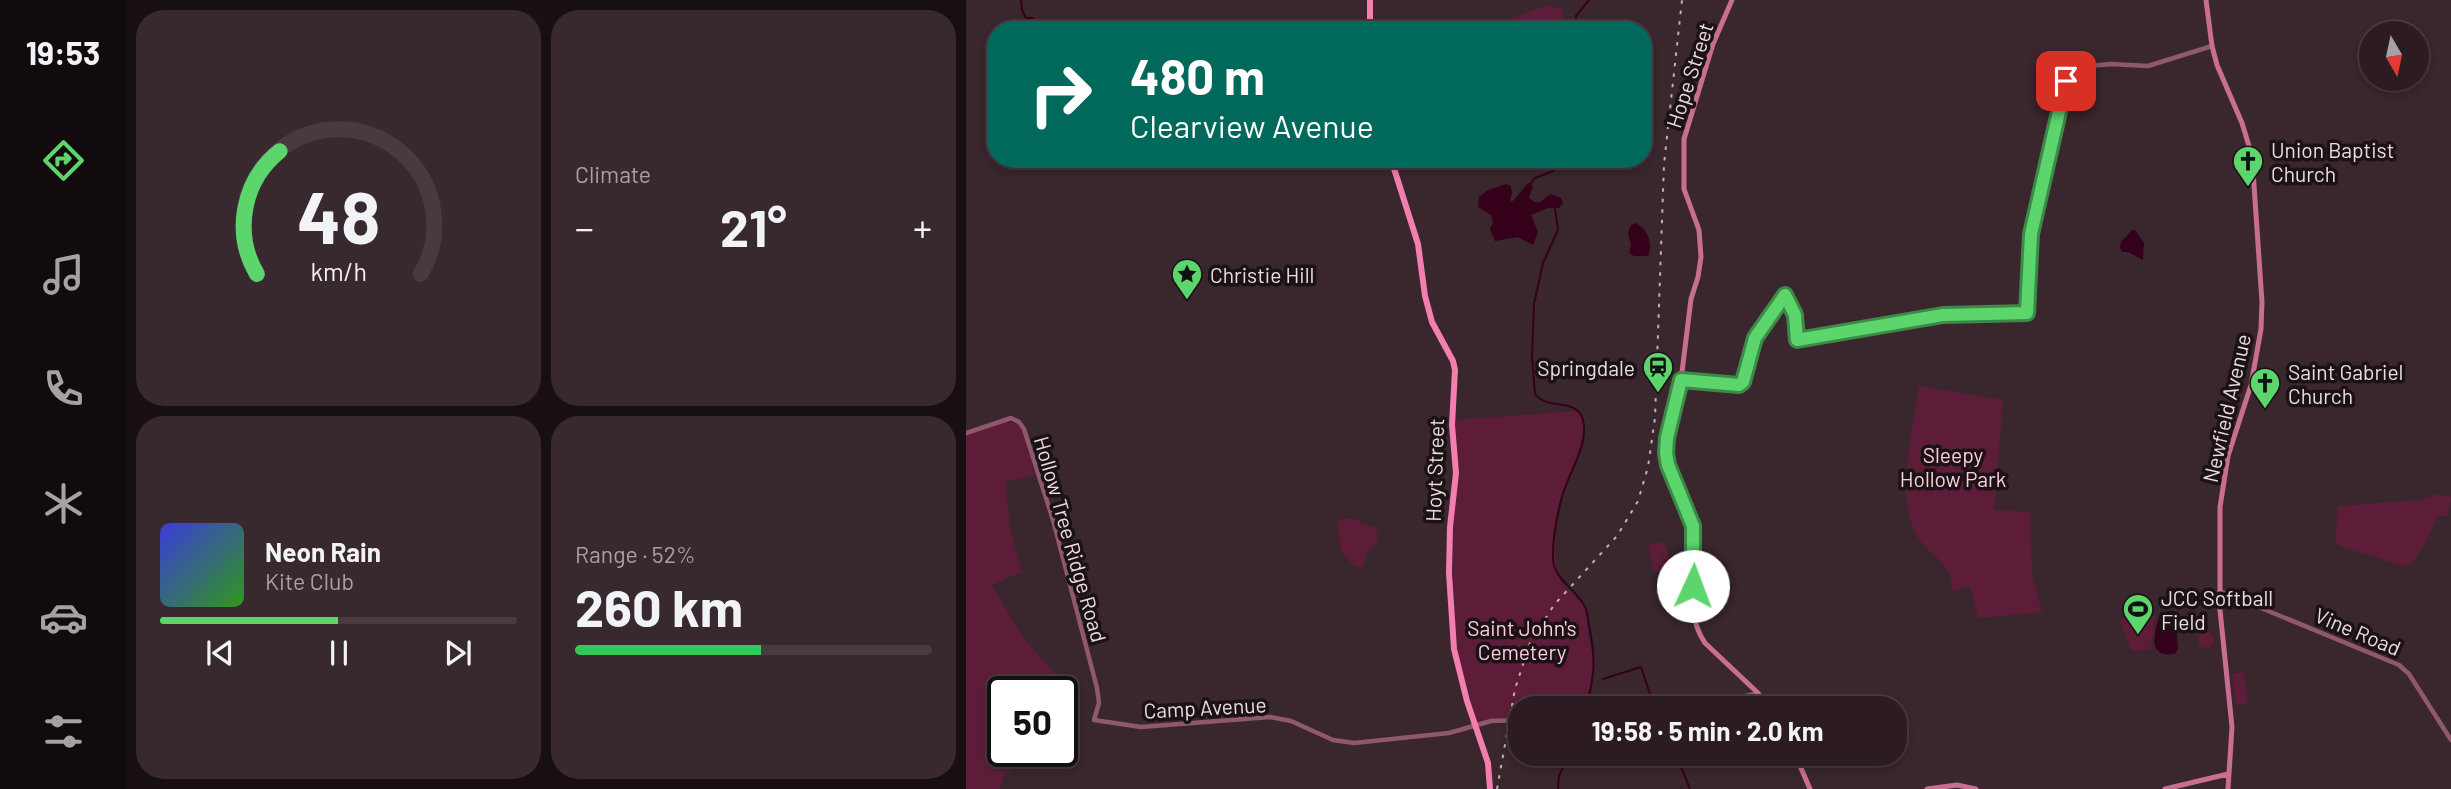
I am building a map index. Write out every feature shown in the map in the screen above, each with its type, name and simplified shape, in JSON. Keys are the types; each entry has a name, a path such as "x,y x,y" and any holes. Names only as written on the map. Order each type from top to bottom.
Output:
{"main road":[{"path":"1370,0 1370,21"},
{"name":"Hope Street","path":"1732,0 1713,44 1684,139 1685,188 1699,230 1701,257 1687,321 1681,380 1666,453 1668,465 1693,526 1694,624 1705,643 1760,696"},
{"name":"Newfield Avenue","path":"2206,0 2211,46 2249,146 2262,302 2261,329 2251,385 2228,456 2220,507 2222,632 2232,705 2228,789"},
{"name":"Hoyt Street","path":"1394,168 1418,244 1425,296 1432,322 1453,360 1455,370 1452,425 1456,473 1450,527 1454,649 1460,677 1489,767 1490,789"},
{"path":"1800,766 1810,789"},
{"path":"2165,789 2228,774"},
{"path":"1927,789 1956,785 1976,789"}],"street":[{"path":"1681,380 1739,385 1743,382 1755,338 1785,295 1795,315 1797,340 1943,315 2027,313 2032,230 2070,64 2148,66 2211,46"},
{"name":"Hollow Tree Ridge Road","path":"966,433 1011,418 1024,429 1050,510 1097,688 1098,703 1094,720"},
{"name":"Vine Road","path":"2220,591 2399,665 2409,674 2451,740"},
{"path":"1746,696 1758,693"},
{"name":"Camp Avenue","path":"1094,720 1140,727 1270,717 1291,721 1333,740 1354,743 1449,733 1491,721 1508,720"}],"green space":[{"path":"1548,5 1562,9 1564,21 1503,21"},
{"name":"Sleepy Hollow Park","path":"1919,386 2003,400 1994,509 2030,513 2032,573 2042,612 1978,618 1970,586 1952,591 1951,580 1944,564 1925,546 1914,530 1909,514 1907,478"},
{"name":"Saint John's Cemetery","path":"1577,411 1582,420 1584,430 1581,443 1556,519 1555,556 1562,583 1581,603 1587,615 1587,632 1594,667 1589,696 1508,696 1508,720 1477,723 1456,648 1452,532 1457,486 1453,420"},
{"path":"1004,421 1017,424 1023,431 1035,475 1005,482 1010,527 1022,572 992,585 1025,638 1057,676 987,676 987,767 1015,767 1006,775 1000,789 966,789 966,435"},
{"path":"2439,494 2451,497 2448,516 2438,516 2412,564 2400,565 2339,546 2335,541 2338,506 2420,500"},
{"path":"1354,518 1362,524 1376,527 1378,541 1367,552 1364,567 1355,567 1341,552 1337,520"},
{"path":"1665,541 1671,567 1654,572 1648,545"},
{"name":"JCC Softball Field","path":"2152,614 2155,616 2151,650 2131,651 2120,620"},
{"path":"2203,632 2209,632 2214,640 2212,646 2203,648 2198,643 2198,637"},
{"path":"2244,672 2248,704 2236,705 2232,674"}],"shaded area":[{"path":"1528,183 1533,186 1529,198 1534,202 1540,202 1550,194 1561,198 1563,203 1559,208 1548,208 1531,215 1538,232 1533,245 1518,237 1495,241 1490,229 1493,222 1491,215 1478,207 1479,197 1488,190 1506,184 1511,186 1512,202"},
{"path":"1636,223 1644,229 1648,237 1648,256 1634,256 1629,253 1631,245 1628,233 1631,225"},
{"path":"2135,230 2144,243 2143,260 2128,252 2122,252 2120,248 2121,242"},
{"path":"2168,611 2174,611 2175,615 2178,648 2175,654 2166,654 2156,649 2154,638 2159,617"}],"waterway":[{"path":"1021,0 1026,18 1033,18 1033,21"},
{"path":"1576,21 1576,16 1589,0"},
{"path":"1530,184 1535,178 1554,168"},
{"path":"1555,209 1558,230 1543,263 1534,304 1532,356 1535,394 1547,402 1575,409 1583,420 1583,440 1562,497 1555,528 1553,560 1558,574 1587,611 1593,661 1589,696"},
{"path":"1603,679 1641,667 1651,696"},
{"path":"1558,789 1564,766"},
{"path":"1681,766 1690,789"}],"railway":[{"path":"1497,789 1515,689 1530,643 1554,605 1617,536 1638,501 1648,467 1655,418 1664,164 1682,0"}],"place":[{"name":"Union Baptist Church","path":"2248,188"},
{"name":"Christie Hill","path":"1187,301"},
{"name":"Springdale","path":"1658,394"},
{"name":"Saint Gabriel Church","path":"2265,410"},
{"name":"JCC Softball Field","path":"2138,636"}],"route":[{"path":"1693,586 1693,526 1672,476 1666,453 1681,380 1735,386 1743,382 1755,338 1785,295 1795,315 1797,340 1943,315 2027,313 2031,234 2066,81"}]}
